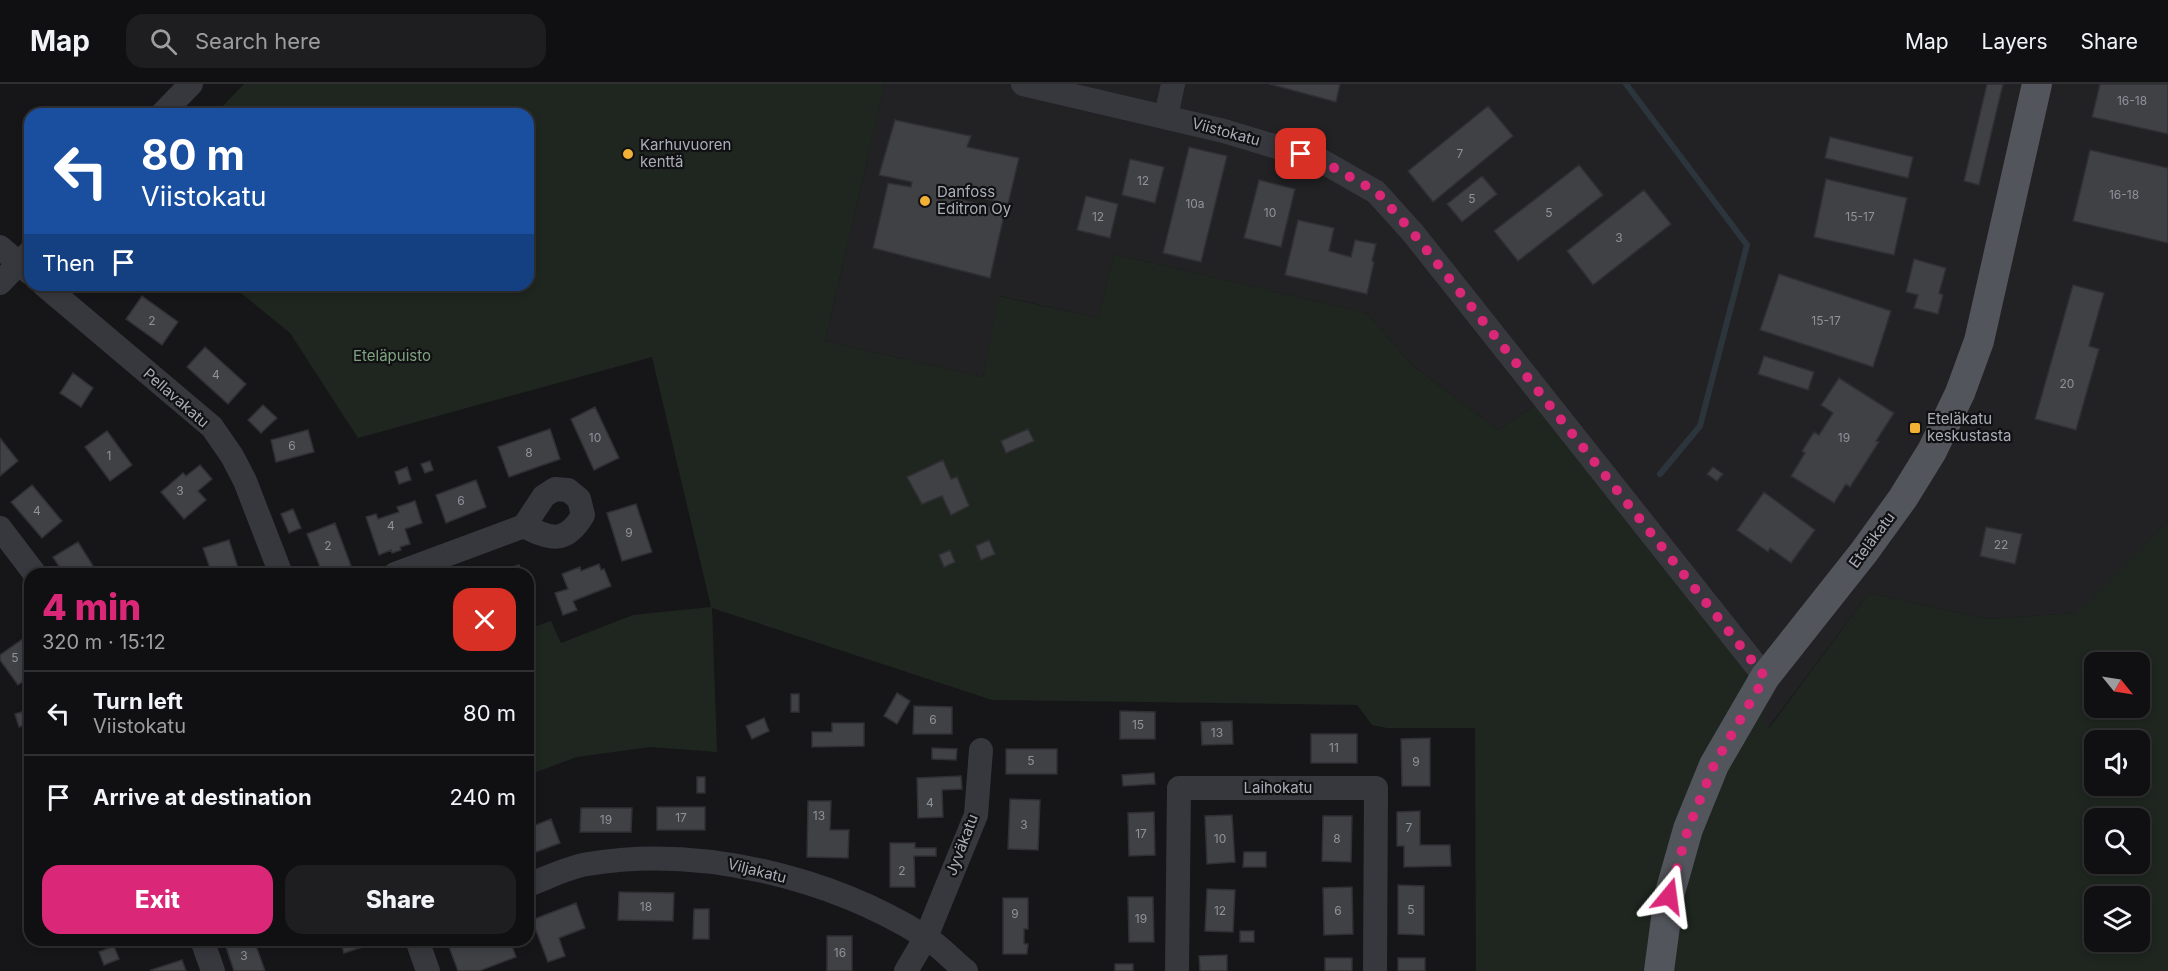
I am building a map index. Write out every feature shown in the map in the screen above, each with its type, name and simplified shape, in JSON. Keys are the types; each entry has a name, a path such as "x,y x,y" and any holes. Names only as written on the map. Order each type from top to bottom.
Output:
{"main road":[{"name":"Eteläkatu","path":"1659,971 1669,896 1688,829 1714,765 1765,677 1864,552 1903,498 1932,451 1960,393 1979,341 2037,84"}],"street":[{"path":"168,108 191,84"},
{"name":"Viistokatu","path":"1023,84 1224,131 1320,160 1377,192 1413,233 1765,677"},
{"path":"1166,117 1173,84"},
{"path":"0,247 24,262"},
{"path":"0,283 24,265"},
{"name":"Pellavakatu","path":"51,291 212,427 232,456 245,481 279,568"},
{"path":"411,568 524,526"},
{"path":"0,528 30,568"},
{"name":"Jyväkatu","path":"906,971 926,937 976,815 981,750"},
{"name":"Laihokatu","path":"1177,971 1179,788 1376,788 1374,971"},
{"name":"Viljakatu","path":"534,883 586,864 631,859 715,861 743,866 829,889 876,910 926,937 966,971"},
{"path":"204,946 213,971"},
{"path":"419,946 428,971"}],"shaded area":[{"path":"885,84 2168,84 2168,522 2078,613 1988,619 1869,593 1768,728 1737,652 1537,404 1498,430 1412,365 1367,313 1114,254 1098,318 1000,296 983,377 825,341"}],"green space":[{"name":"Eteläpuisto","path":"244,84 885,84 825,341 983,377 999,296 1098,318 1114,254 1367,313 1412,365 1498,430 1537,404 1737,652 1769,728 1869,593 1988,619 2076,613 2168,522 2168,971 1476,971 1475,728 1387,728 1372,725 1357,705 992,700 712,608 717,752 650,747 577,757 534,773 534,627 551,621 561,643 633,615 711,607 652,357 358,438 290,333 238,291 534,291 534,108 221,108"}],"building":[{"path":"1269,84 1340,84 1336,102"},
{"path":"1987,84 2003,84 1979,185 1964,181"},
{"path":"2100,84 2168,84 2168,134 2092,117"},
{"path":"1488,106 1513,136 1433,202 1408,171"},
{"name":"Danfoss Editron Oy","path":"895,120 971,136 967,147 1019,158 1008,204 956,192 955,198 1005,211 990,278 873,248 888,183 911,187 912,182 879,175"},
{"path":"1830,137 1913,157 1908,178 1825,158"},
{"path":"1189,147 1227,156 1201,262 1163,253"},
{"path":"2090,150 2168,168 2168,243 2073,221"},
{"path":"1130,159 1164,167 1155,203 1122,195"},
{"path":"1579,165 1603,195 1518,261 1494,231"},
{"path":"1482,176 1497,194 1462,222 1447,204"},
{"path":"1826,179 1907,198 1894,255 1814,237"},
{"path":"1259,180 1295,189 1281,247 1244,238"},
{"path":"1644,190 1671,224 1593,285 1567,251"},
{"path":"1086,196 1118,204 1110,238 1077,230"},
{"path":"1298,220 1334,228 1329,251 1351,257 1355,240 1376,244 1367,294 1285,275"},
{"path":"1914,259 1946,268 1939,293 1943,295 1938,314 1914,308 1918,295 1906,292"},
{"path":"1779,274 1891,311 1873,367 1760,330"},
{"path":"2073,285 2104,293 2089,346 2099,349 2076,430 2035,419"},
{"path":"142,296 178,322 162,345 126,319"},
{"path":"205,347 246,384 228,404 187,367"},
{"path":"1764,356 1814,372 1808,390 1758,374"},
{"path":"73,373 93,388 81,407 60,393"},
{"path":"1839,378 1894,413 1876,441 1879,442 1850,487 1846,484 1834,503 1791,476 1805,453 1802,451 1814,432 1819,435 1833,413 1821,405"},
{"path":"263,405 277,418 261,433 248,420"},
{"path":"595,407 619,458 594,470 571,419"},
{"path":"550,429 560,459 509,477 498,447"},
{"path":"1028,429 1034,441 1006,453 1001,441"},
{"path":"308,430 314,452 276,462 271,440"},
{"path":"107,431 132,465 110,481 85,447"},
{"path":"0,438 18,461 0,476"},
{"path":"943,460 951,479 957,477 969,506 951,515 942,496 922,504 907,477"},
{"path":"430,461 433,470 425,473 421,464"},
{"path":"200,465 212,479 198,491 206,500 184,519 161,492 183,473 186,476"},
{"path":"407,467 411,480 399,484 395,472"},
{"path":"1713,467 1723,474 1717,481 1707,474"},
{"path":"476,480 486,507 446,523 436,495"},
{"path":"32,485 62,521 42,538 11,502"},
{"path":"1764,492 1815,530 1791,563 1770,548 1768,552 1737,530"},
{"path":"415,501 422,523 405,529 410,544 400,547 401,550 392,553 391,550 379,555 366,517 376,514 378,519 399,512 397,507"},
{"path":"636,504 652,552 622,561 607,513"},
{"path":"293,509 301,528 289,533 281,514"},
{"path":"335,523 351,566 321,568 307,534"},
{"path":"1986,527 2022,534 2015,564 1980,556"},
{"path":"229,540 238,568 210,568 203,548"},
{"path":"989,540 995,554 981,560 976,546"},
{"path":"78,542 94,568 60,568 53,557"},
{"path":"950,550 955,562 944,567 939,555"},
{"path":"599,564 601,570 604,569 611,586 573,601 577,610 563,615 555,593 568,589 562,574 580,567 581,571"},
{"path":"24,638 24,680 18,685 0,660 0,655"},
{"path":"897,693 910,701 897,724 884,716"},
{"path":"791,694 799,694 799,712 791,712"},
{"path":"914,706 952,707 952,734 913,734"},
{"path":"1120,711 1155,712 1155,739 1120,739"},
{"path":"22,712 24,725 19,727 15,714"},
{"path":"764,718 769,731 752,739 746,726"},
{"path":"1232,721 1233,744 1202,745 1201,722"},
{"path":"832,723 864,723 864,746 812,747 812,732 832,732"},
{"path":"1311,734 1357,734 1357,763 1311,763"},
{"path":"1430,738 1430,786 1402,786 1401,739"},
{"path":"932,748 957,749 956,760 932,759"},
{"path":"1006,749 1057,749 1057,774 1006,774"},
{"path":"1154,773 1155,784 1123,786 1122,775"},
{"path":"961,776 962,789 942,790 943,817 918,818 917,778"},
{"path":"697,777 705,777 705,793 697,793"},
{"path":"1010,799 1040,800 1038,850 1008,849"},
{"path":"808,801 831,801 830,830 849,830 848,858 807,857"},
{"path":"657,807 705,807 705,830 657,830"},
{"path":"581,808 632,808 631,832 580,832"},
{"path":"1420,811 1420,845 1450,845 1451,866 1404,867 1404,846 1397,846 1397,812"},
{"path":"1154,812 1155,855 1129,856 1128,813"},
{"path":"1232,815 1235,862 1207,864 1205,816"},
{"path":"1323,816 1352,816 1351,862 1322,861"},
{"path":"551,819 560,843 534,853 534,826"},
{"path":"890,843 915,843 915,848 936,848 936,856 914,856 915,887 890,887"},
{"path":"1244,852 1266,852 1266,867 1243,867"},
{"path":"1398,885 1424,886 1424,935 1398,934"},
{"path":"1352,887 1353,934 1324,935 1323,888"},
{"path":"1207,889 1235,890 1233,932 1205,931"},
{"path":"619,892 674,893 673,921 618,920"},
{"path":"1128,897 1153,897 1154,942 1129,942"},
{"path":"1003,898 1028,898 1028,929 1024,929 1024,944 1028,944 1027,954 1003,954"},
{"path":"576,903 585,928 559,938 565,956 548,962 534,925 534,919"},
{"path":"694,909 709,909 709,939 693,939"},
{"path":"1240,931 1254,931 1254,942 1240,942"},
{"path":"827,936 852,936 852,971 827,971"},
{"path":"114,946 119,959 104,965 99,952"},
{"path":"226,946 256,946 265,971 234,971"},
{"path":"342,946 366,946 344,953"},
{"path":"512,946 516,957 479,971 458,971 449,947"},
{"path":"1227,955 1227,971 1200,971 1199,956"},
{"path":"1325,958 1352,958 1352,971 1325,971"},
{"path":"1398,958 1425,958 1425,971 1398,971"},
{"path":"182,960 186,971 151,970"},
{"path":"1115,964 1133,964 1133,971 1115,971"}],"waterway":[{"path":"1626,84 1747,245 1700,426 1660,474"}],"place":[{"name":"Karhuvuoren kenttä","path":"628,154"},
{"name":"Danfoss Editron Oy","path":"925,201"},
{"name":"Eteläkatu keskustasta","path":"1915,428"}],"route":[{"path":"1301,154 1320,160 1377,192 1413,233 1765,677 1714,765 1688,829 1669,896"}]}
